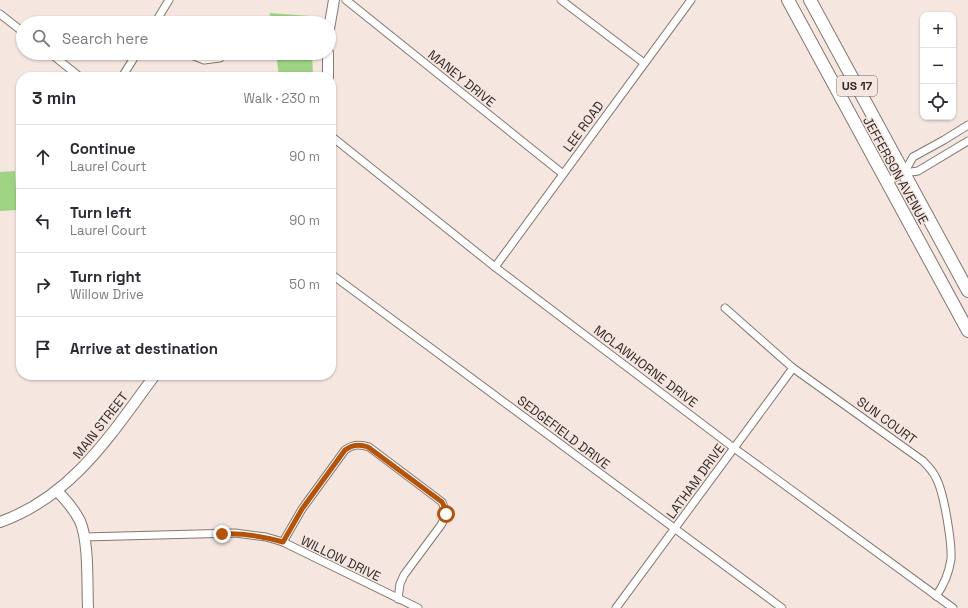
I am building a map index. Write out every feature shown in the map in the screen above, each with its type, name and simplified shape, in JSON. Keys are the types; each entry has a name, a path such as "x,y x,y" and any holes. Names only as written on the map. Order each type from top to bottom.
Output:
{"main road":[{"path":"331,16 334,0"},
{"name":"JEFFERSON AVENUE","path":"788,0 968,332"},
{"name":"JEFFERSON AVENUE","path":"810,0 968,291"},
{"path":"328,60 328,72"},
{"name":"MAIN STREET","path":"0,522 33,507 57,491 75,476 91,459 151,380"},
{"path":"57,491 69,504 80,521 84,537 88,608"}],"street":[{"path":"159,16 168,0"},
{"name":"MANEY DRIVE","path":"346,0 563,174"},
{"path":"561,0 644,63"},
{"name":"LEE ROAD","path":"495,267 691,0"},
{"path":"0,14 16,27"},
{"path":"59,60 74,72"},
{"path":"125,72 133,60"},
{"path":"904,173 913,157 968,125"},
{"name":"MCLAWHORNE DRIVE","path":"336,140 495,267 734,448 953,608"},
{"path":"886,182 904,173 918,171 968,141"},
{"name":"SEDGEFIELD DRIVE","path":"336,278 782,608"},
{"name":"SUN COURT","path":"725,308 794,368 923,461 936,477 942,492 951,548 949,571 945,582 936,596"},
{"name":"LATHAM DRIVE","path":"616,608 794,368"},
{"path":"283,542 302,509 345,450 356,445 368,447 442,502 445,508 446,514 444,520 404,575 400,584 398,599"},
{"name":"WILLOW DRIVE","path":"84,537 235,533 266,537 283,542 418,608"}],"green space":[{"path":"270,13 310,16 270,16"},
{"path":"277,60 312,60 313,72 278,72"},
{"path":"15,171 16,210 0,211 0,172"}],"route":[{"path":"222,534 250,534 283,542 290,527 302,509 345,450 356,445 368,447 442,502 446,514"}]}
